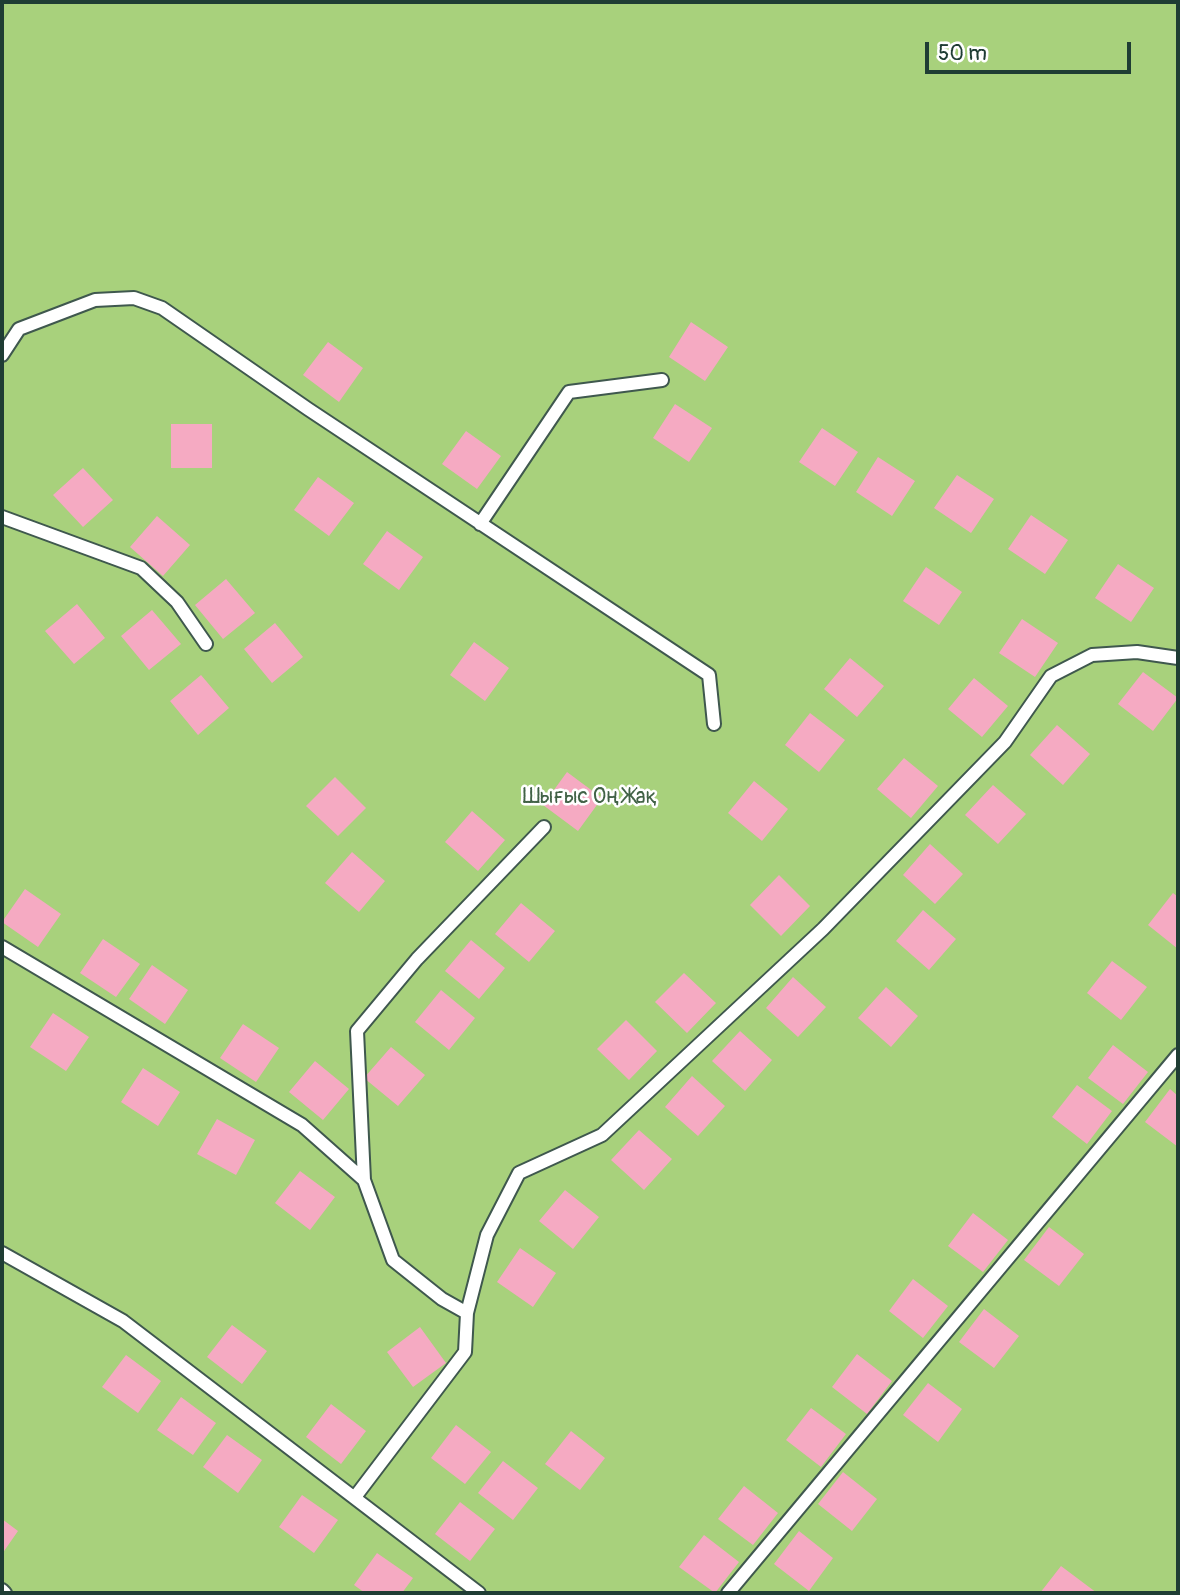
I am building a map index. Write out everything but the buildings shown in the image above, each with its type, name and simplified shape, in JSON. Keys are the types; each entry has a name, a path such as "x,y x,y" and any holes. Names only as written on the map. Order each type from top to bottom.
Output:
{"lane":[{"path":"2,355 19,329 95,300 134,298 162,308 297,402 709,675 714,724"},
{"path":"480,524 569,393 662,380"},
{"path":"2,517 141,568 177,602 206,644"},
{"path":"355,1497 465,1352 467,1313 487,1235 519,1173 602,1135 813,939 1005,743 1051,676 1092,655 1137,652 1178,658"},
{"path":"467,1313 442,1299 393,1260 365,1180 357,1031 417,959 544,827"},
{"path":"2,947 302,1125 365,1180"},
{"path":"728,1593 1178,1055"},
{"path":"2,1253 123,1321 479,1593"}],"green space":[{"name":"Шығыс Оң Жақ","path":"2,2 1178,2 1178,1593 2,1593"}]}
